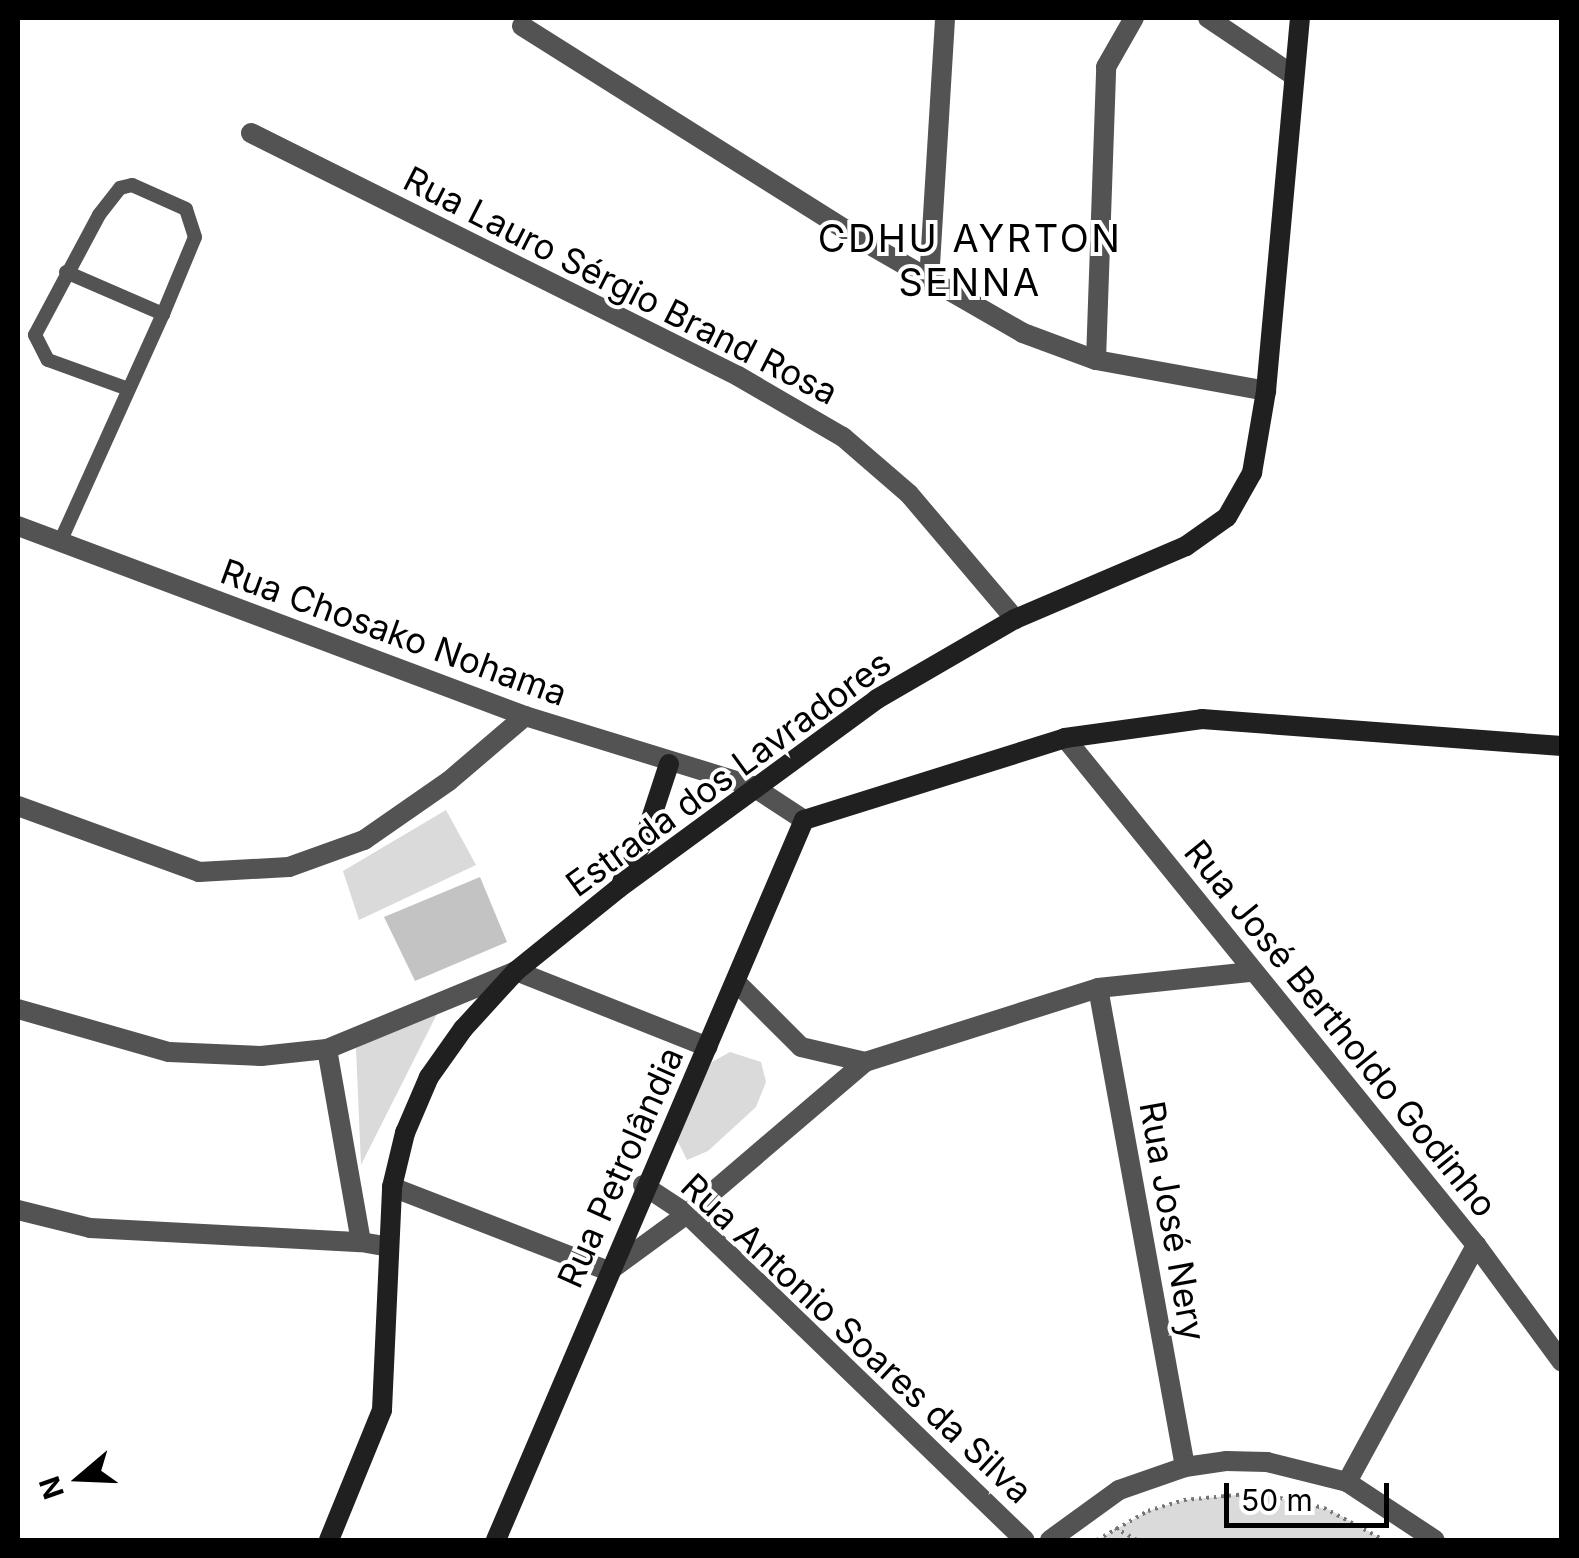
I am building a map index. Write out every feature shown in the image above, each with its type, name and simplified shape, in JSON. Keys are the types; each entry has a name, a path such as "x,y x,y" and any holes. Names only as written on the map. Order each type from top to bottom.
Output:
{"street":[{"path":"929,281 945,18"},
{"path":"1096,360 1106,67 1134,18"},
{"path":"1208,18 1290,72"},
{"name":"Estrada dos Lavradores","path":"329,1540 382,1410 392,1187 429,1077 516,971 752,786 877,699 1016,619 1186,546 1226,517 1252,474 1266,391 1290,72 1300,18"},
{"path":"518,22 929,281 1023,333 1096,360 1266,391"},
{"name":"Rua Lauro Sérgio Brand Rosa","path":"251,133 738,376 843,436 909,494 1016,619"},
{"name":"Rua Chosako Nohama","path":"18,526 525,716 668,764 752,786 804,820"},
{"path":"18,806 199,872 290,867 364,840 449,782 525,716"},
{"path":"804,820 1065,738 1202,720 1562,746"},
{"name":"Rua José Bertholdo Godinho","path":"1065,738 1249,972 1476,1245 1562,1362"},
{"path":"619,888 644,840 668,764"},
{"name":"Rua Petrolândia","path":"496,1540 643,1184 708,1047 804,820"},
{"path":"18,1010 168,1052 261,1056 327,1049 516,971 708,1047"},
{"path":"392,1187 608,1272 687,1214 866,1062 1098,988 1249,972"},
{"path":"736,982 801,1047 866,1062"},
{"name":"Rua José Nery","path":"1098,988 1185,1467"},
{"path":"327,1049 361,1242"},
{"name":"Rua Antonio Soares da Silva","path":"643,1184 687,1214 1024,1540"},
{"path":"18,1210 90,1228 361,1242 388,1247"},
{"path":"1347,1482 1476,1245"},
{"path":"1050,1540 1119,1490 1185,1467 1267,1462 1347,1482 1435,1540"}],"lane":[{"path":"60,542 163,314 194,238 194,222 186,208 132,185 108,202 66,272 40,320 37,348 48,360 128,390"},
{"path":"66,272 163,314"}],"path":[{"path":"1097,1540 1115,1528 1184,1500 1258,1494 1324,1508 1384,1540"},
{"path":"1115,1528 1137,1540"}],"shaded area":[{"path":"446,810 476,865 359,920 343,871"},
{"path":"440,1008 361,1165 356,1048"},
{"path":"730,1052 761,1062 766,1082 756,1107 708,1151 687,1160 674,1134 712,1062"},
{"path":"1258,1493 1330,1510 1384,1540 1097,1540 1148,1511 1184,1500"}],"building":[{"path":"480,877 507,942 415,981 384,917"}],"district":[{"name":"CDHU AYRTON SENNA","path":"970,261"}]}
